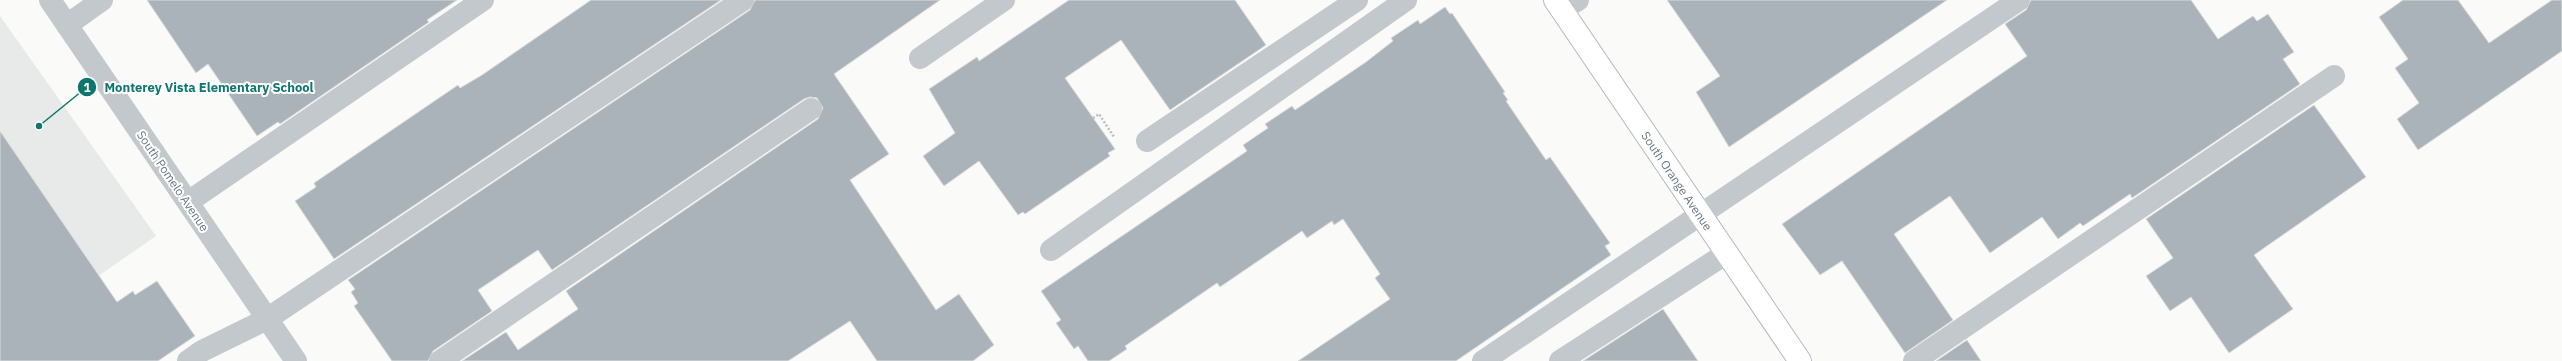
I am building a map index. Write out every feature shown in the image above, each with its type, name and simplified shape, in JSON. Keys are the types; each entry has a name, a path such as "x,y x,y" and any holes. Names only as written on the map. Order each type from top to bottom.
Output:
{"street":[{"name":"South Pomelo Avenue","path":"50,0 296,361"},
{"path":"67,25 102,0"},
{"path":"188,202 483,0"},
{"path":"188,361 202,351 267,319 743,0"},
{"path":"920,58 1004,0"},
{"path":"1147,141 1357,0"},
{"path":"1052,250 1406,0"},
{"path":"1483,361 2019,0"},
{"name":"South Orange Avenue","path":"1565,3 1700,215 1800,361"},
{"path":"1914,361 2334,76"},
{"path":"440,361 811,108"},
{"path":"1560,361 1726,253"}],"shaded area":[{"path":"0,16 156,236 0,344"}],"building":[{"path":"147,0 457,0 427,20 429,22 280,124 278,122 257,136 208,64 196,73"},
{"path":"591,0 721,0 334,259 295,201 316,187 314,183 458,85 460,88 482,75"},
{"path":"755,0 940,0 834,74 889,154 850,180 936,310 959,294 994,345 973,361 877,361 850,321 788,361 462,361 506,332 518,350 578,309 566,291 818,119 823,108 817,98 810,97 804,99 552,270 538,250 478,290 492,311 433,351 428,361 392,361 354,306 358,303 351,292 355,289 348,280 750,10"},
{"path":"1069,0 1235,0 1266,45 1170,110 1121,40 1065,78 1115,149 1108,153 1110,156 1025,214 1023,212 1018,215 979,161 944,186 923,156 955,133 929,89 977,57 979,61"},
{"path":"1667,0 1947,0 1729,147 1696,92 1720,76"},
{"path":"2031,0 2191,0 2218,39 2253,16 2257,21 2268,14 2294,52 2283,59 2300,84 2132,198 2130,194 2083,226 2080,223 2058,239 2042,217 1990,253 1950,196 1894,234 1953,320 1905,353 1842,261 1820,275 1782,224 2027,56 2005,24 2026,10"},
{"path":"2403,0 2458,0 2489,43 2552,0 2562,0 2562,51 2418,150 2397,119 2419,103 2395,68 2408,59 2379,17"},
{"path":"1445,7 1450,14 1452,13 1505,92 1503,93 1508,100 1506,101 1546,160 1550,157 1610,243 1605,246 1611,255 1456,361 1298,361 1390,299 1375,278 1380,274 1343,219 1334,225 1332,221 1307,238 1302,231 1220,287 1217,283 1125,346 1127,349 1109,361 1088,361 1078,346 1074,349 1056,323 1061,320 1041,291 1247,151 1243,145 1268,128 1265,124 1292,106 1295,110 1366,62 1393,41 1391,38 1418,20 1420,24"},
{"path":"2314,105 2366,177 2254,255 2293,309 2229,353 2191,297 2170,311 2146,276 2173,258 2146,219"},
{"path":"0,131 117,302 133,291 135,295 157,281 195,336 158,361 0,361"},
{"path":"1663,309 1698,361 1583,361"},
{"path":"1967,340 1981,361 1936,361"}],"place":[{"name":"Monterey Vista Elementary School","path":"39,126"}]}
